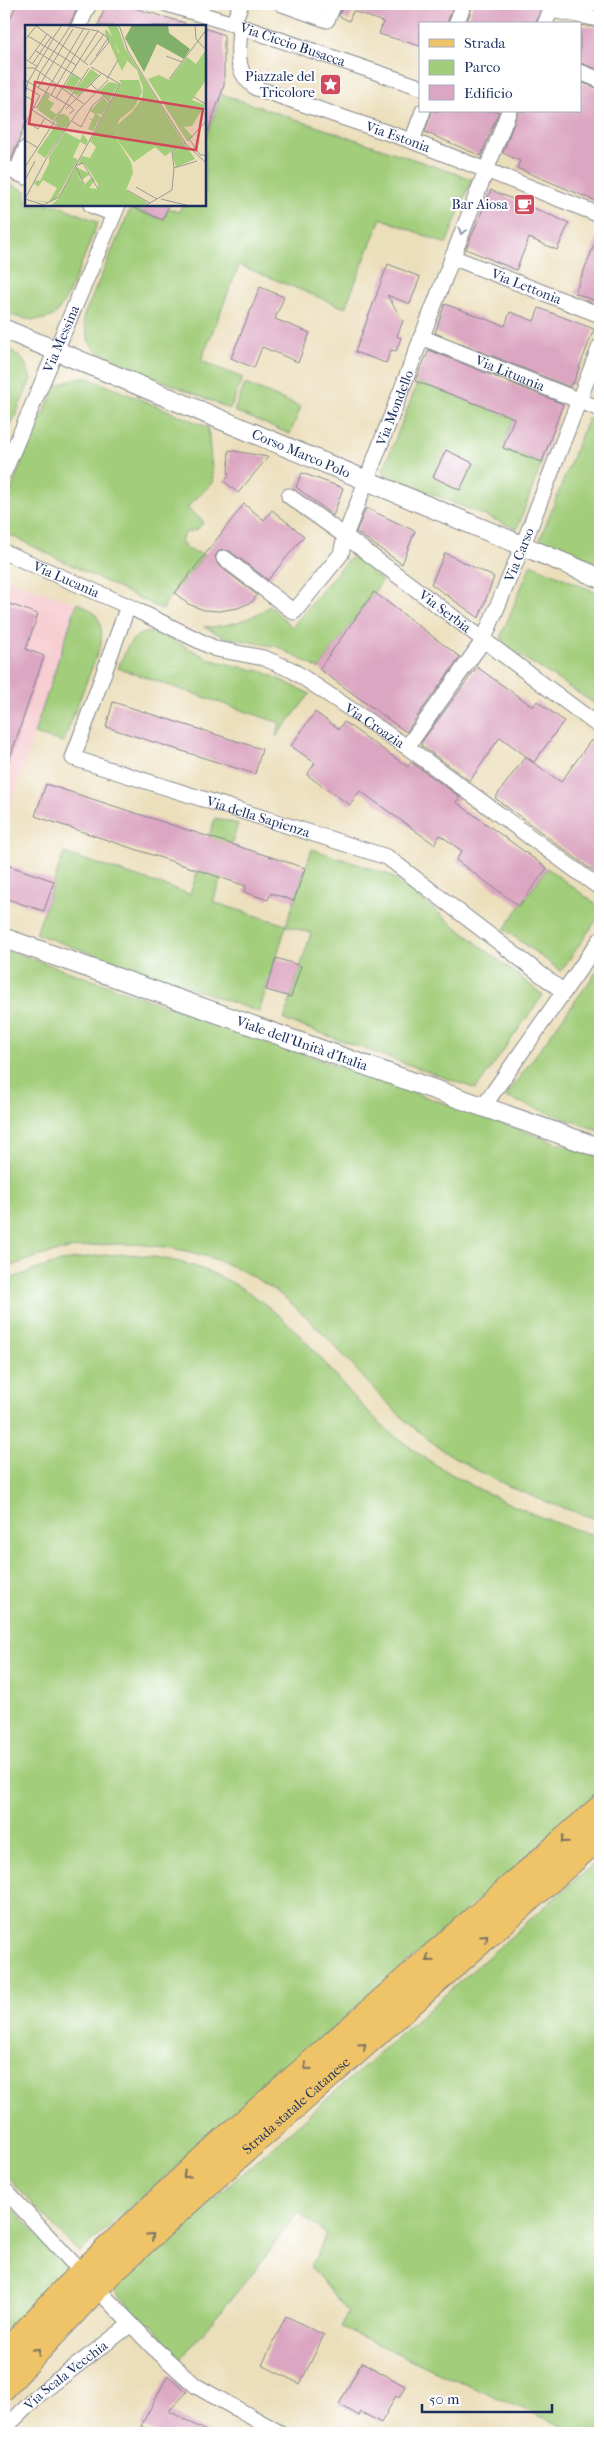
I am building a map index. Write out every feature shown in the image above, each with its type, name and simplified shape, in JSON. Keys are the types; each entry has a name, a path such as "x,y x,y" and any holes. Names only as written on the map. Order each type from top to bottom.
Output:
{"main road":[{"name":"Strada statale Catanese","path":"4,2355 28,2327 102,2254 206,2156 600,1808"},
{"name":"Strada statale Catanese","path":"4,2387 113,2270 231,2162 600,1836"},
{"path":"4,2345 28,2327"}],"street":[{"path":"80,25 89,4"},
{"name":"Via Ciccio Busacca","path":"167,4 199,20 237,25 419,87"},
{"path":"237,25 241,4"},
{"path":"282,4 327,20 334,4"},
{"path":"457,22 464,4"},
{"path":"546,22 552,7 600,19"},
{"name":"Via Estonia","path":"237,25 241,73 247,82 256,88 412,141 600,215"},
{"path":"582,73 600,80"},
{"path":"412,141 424,112"},
{"name":"Via Mondello","path":"224,558 294,612 341,554 345,536 509,112"},
{"path":"15,172 25,150"},
{"path":"96,206 116,210"},
{"name":"Via Messina","path":"4,472 116,210"},
{"name":"Via Lettonia","path":"452,256 600,315"},
{"name":"Corso Marco Polo","path":"4,328 600,578"},
{"name":"Via Lituania","path":"421,337 600,409"},
{"name":"Via Carso","path":"407,747 484,641 600,346"},
{"name":"Via Serbia","path":"289,496 600,726"},
{"name":"Via Lucania","path":"4,552 101,596 128,606"},
{"name":"Via Croazia","path":"128,606 216,649 264,658 292,670 407,747 600,888"},
{"name":"Via della Sapienza","path":"128,606 73,758 387,858 564,992"},
{"name":"Viale dell'Unità d'Italia","path":"4,938 600,1148"},
{"path":"483,1106 600,940"},
{"path":"4,2189 72,2262"},
{"path":"104,2296 154,2348 196,2386 280,2433"},
{"name":"Via Scala Vecchia","path":"4,2429 42,2392 131,2324"}],"shaded area":[{"path":"4,578 77,603 10,808 4,806"}],"green space":[{"path":"221,94 472,179 446,244 381,218 345,308 239,265 201,361 243,378 230,409 98,353 89,342 83,318 131,207 163,220 168,208 179,212 182,206 206,206 206,138"},
{"path":"4,182 25,191 25,206 60,206 98,222 65,300 53,316 35,320 4,312"},
{"path":"4,344 24,361 31,379 4,442"},
{"path":"77,378 88,378 208,427 213,482 187,508 204,522 198,529 185,533 181,541 187,549 204,555 166,602 163,610 4,532 4,510 26,450 56,386"},
{"path":"418,382 514,418 503,448 542,462 517,529 382,473"},
{"path":"245,384 301,407 290,434 234,411"},
{"path":"588,418 600,423 600,564 540,539"},
{"path":"355,557 382,581 319,669 278,647 224,637 204,627 222,626 238,622 270,606 292,627 347,560"},
{"path":"531,564 600,594 600,707 504,645 501,636"},
{"path":"77,603 90,610 98,618 101,629 101,644 63,742 34,734"},
{"path":"158,632 211,660 264,672 310,694 276,737 280,723 118,668 131,641 141,634"},
{"path":"215,818 238,824 213,902 286,925 312,849 390,875 543,995 476,1089 284,1020 311,933 286,926 259,1012 36,934 64,853 190,894"},
{"path":"547,868 600,907 600,915 561,971 504,929"},
{"path":"4,949 600,1158 600,1520 534,1497 489,1477 429,1440 410,1425 327,1337 292,1304 261,1281 227,1264 191,1252 154,1246 116,1244 78,1248 40,1256 4,1269"},
{"path":"600,967 600,1131 505,1097"},
{"path":"128,1254 156,1257 182,1263 206,1270 228,1280 249,1293 289,1325 370,1414 402,1442 428,1460 484,1492 514,1506 600,1537 600,1792 79,2253 4,2173 4,1282 64,1261 95,1256"},
{"path":"600,1858 600,2433 579,2433 451,2378 341,2327 348,2312 311,2267 326,2234 298,2212 253,2273 178,2362 162,2345 161,2336 152,2324 145,2324 113,2288"},
{"path":"4,2199 67,2266 32,2310 4,2329"}],"building":[{"path":"17,4 67,4 78,6 69,25 25,25 25,125 11,160 4,158 4,31"},
{"path":"106,4 121,4 185,23 185,25 98,25"},
{"path":"343,4 454,4 448,22 419,22 419,46 379,34 383,22 353,11 349,21 339,16"},
{"path":"473,4 543,4 536,22 467,22"},
{"path":"586,4 600,4 600,10 585,7"},
{"path":"582,25 600,28 600,70 582,64"},
{"path":"206,28 224,35 224,86 207,134"},
{"path":"582,83 600,89 600,203 517,168 520,161 503,153 518,112 582,112"},
{"path":"432,112 499,112 481,156 425,132"},
{"path":"491,190 569,223 557,250 529,238 516,270 466,249"},
{"path":"129,206 169,206 163,220"},
{"path":"600,233 600,303 575,293"},
{"path":"388,264 420,277 410,304 387,295 403,321 397,336 401,338 396,351 391,350 386,363 355,352"},
{"path":"260,287 284,297 275,319 310,333 298,362 262,347 254,368 231,358"},
{"path":"445,304 505,326 510,312 534,321 539,308 594,329 573,384 571,383 570,387 435,333"},
{"path":"429,350 563,404 542,462 503,448 514,418 415,381"},
{"path":"229,450 268,457 238,493 224,481 228,477"},
{"path":"446,450 473,463 460,490 433,477"},
{"path":"302,473 343,488 333,516 296,487"},
{"path":"244,504 264,520 272,510 304,536 268,580 230,551 220,550 215,556 218,565 257,595 252,602 238,608 219,611 204,610 188,604 175,593"},
{"path":"366,508 415,531 402,564 356,532"},
{"path":"445,553 494,577 479,618 431,584"},
{"path":"374,592 460,657 406,732 319,669"},
{"path":"4,602 38,614 26,649 44,656 6,770 4,769 4,653 9,637 4,635"},
{"path":"477,667 533,707 537,701 564,721 534,762 500,737 470,781 422,746 421,743"},
{"path":"113,702 262,749 255,774 106,727"},
{"path":"315,712 339,729 344,722 408,767 411,762 460,797 456,802 547,868 519,906 456,860 462,851 440,835 434,844 360,791 350,805 307,775 315,763 291,746"},
{"path":"591,740 600,747 600,876 495,798 525,757 561,782"},
{"path":"46,784 305,868 294,901 271,893 268,900 244,892 246,886 35,816"},
{"path":"4,864 54,881 44,911 4,898"},
{"path":"276,958 301,966 291,997 266,990"},
{"path":"286,2316 324,2335 300,2384 262,2365"},
{"path":"362,2362 405,2386 399,2398 396,2396 381,2423 361,2412 359,2416 339,2404"},
{"path":"168,2375 187,2392 169,2411 210,2433 155,2433 141,2426"}],"place":[{"name":"Piazzale del Tricolore","path":"331,84"},
{"name":"Bar Aiosa","path":"524,204"}]}
